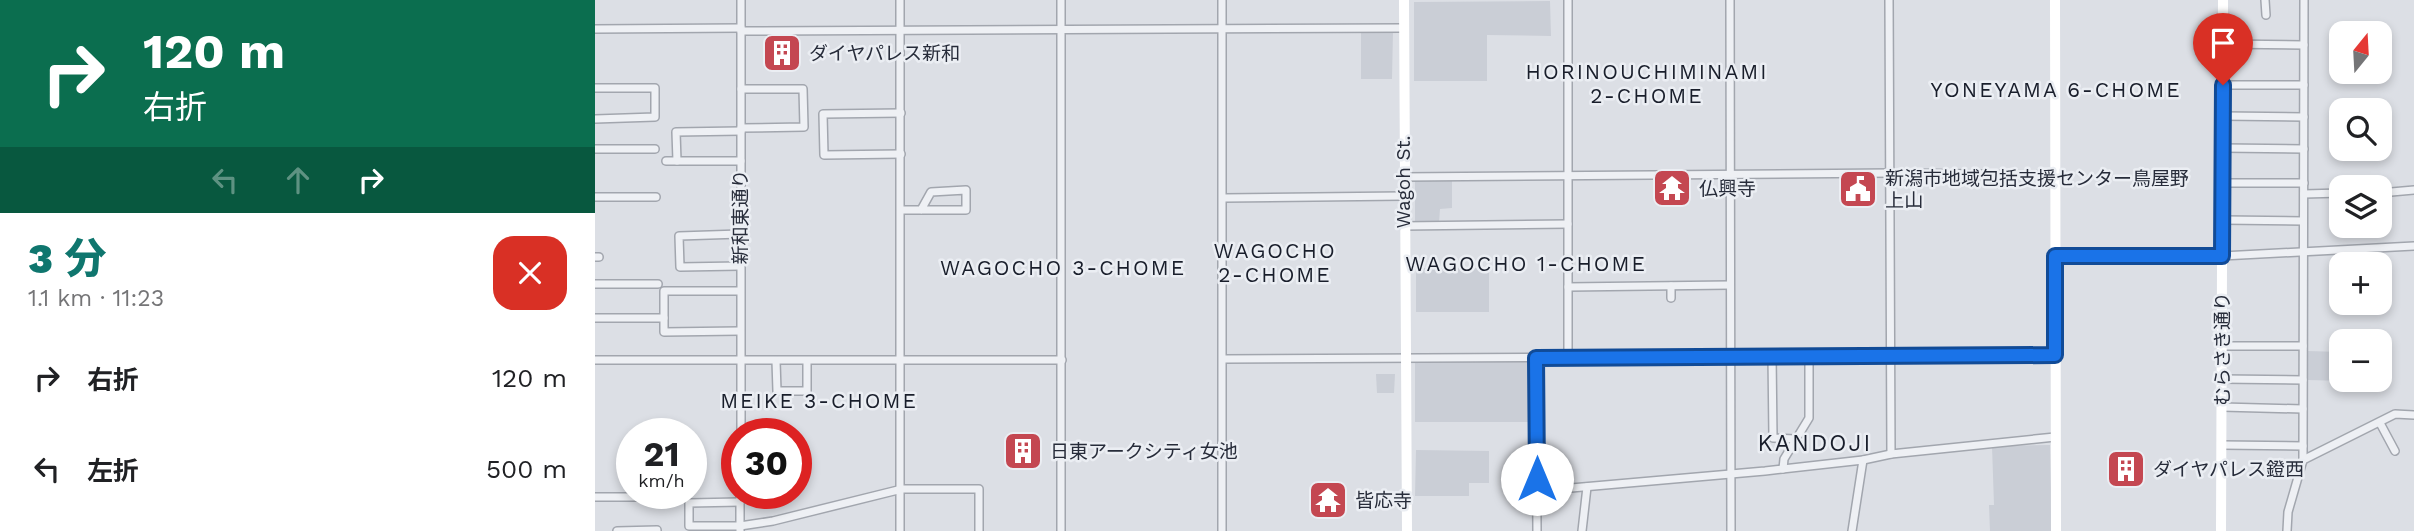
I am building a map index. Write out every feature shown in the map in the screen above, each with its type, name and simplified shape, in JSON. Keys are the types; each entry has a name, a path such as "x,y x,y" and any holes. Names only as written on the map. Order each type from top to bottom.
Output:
{"street":[{"name":"新和東通り","path":"741,0 741,418"},
{"path":"900,0 900,531"},
{"path":"1061,0 1061,531"},
{"path":"1222,0 1222,531"},
{"name":"Wagoh St.","path":"1404,0 1403,226 1407,531"},
{"path":"1568,0 1568,358"},
{"path":"1730,0 1731,531"},
{"path":"1889,0 1891,454"},
{"path":"2055,0 2056,531"},
{"name":"むらさき通り","path":"2221,531 2223,0"},
{"path":"2266,0 2266,15"},
{"path":"2287,531 2288,512 2303,460 2304,0"},
{"path":"595,29 900,31 1403,28"},
{"path":"2223,44 2304,45"},
{"path":"2223,85 2304,85"},
{"path":"595,88 655,88 655,117 595,119"},
{"path":"677,161 676,132 804,127 803,89 741,89"},
{"path":"901,113 823,114 824,155 901,155"},
{"path":"2223,116 2304,117"},
{"path":"2223,148 2304,149"},
{"path":"595,149 655,149"},
{"path":"666,161 741,161"},
{"path":"1403,177 1891,173 2055,175"},
{"path":"2223,183 2304,183"},
{"path":"901,209 921,210 966,210 966,190 931,192 921,210"},
{"path":"2392,191 2414,190"},
{"path":"2304,194 2329,193"},
{"path":"1224,198 1403,196"},
{"path":"595,197 656,197"},
{"path":"2223,220 2303,220"},
{"path":"1403,226 1568,224"},
{"path":"740,234 679,236 680,267 740,266"},
{"path":"2055,256 2222,256 2414,246"},
{"path":"595,284 658,284"},
{"path":"1568,287 1730,285"},
{"path":"1671,286 1671,298"},
{"path":"740,291 664,291 664,332 740,331"},
{"path":"595,318 664,318"},
{"path":"2222,346 2303,346"},
{"path":"1772,355 1773,438 1796,439"},
{"path":"1783,469 1784,459 1809,418 1809,355"},
{"path":"1224,359 2055,355"},
{"path":"1536,358 1537,531"},
{"path":"595,360 1062,360"},
{"path":"776,361 777,391 807,390 807,361"},
{"path":"2222,379 2303,380"},
{"path":"2222,407 2303,409"},
{"path":"2303,460 2395,414 2414,415"},
{"path":"2380,423 2395,451"},
{"path":"1537,491 1783,469 1891,454 2055,438"},
{"path":"2222,445 2303,446"},
{"path":"1852,531 1863,460"},
{"path":"1582,531 1587,486"},
{"path":"721,500 689,503 689,526 740,528 902,489 979,489 979,531"},
{"path":"595,497 616,497"},
{"path":"740,509 740,528"},
{"path":"617,531 657,530"}],"shaded area":[{"path":"1550,1 1551,36 1487,35 1487,81 1414,81 1414,2"},
{"path":"1361,31 1393,31 1392,79 1361,79"},
{"path":"1415,179 1452,179 1452,208 1440,209 1439,223 1415,222"},
{"path":"1416,268 1489,268 1489,312 1416,312"},
{"path":"2307,351 2329,352 2329,381 2307,380"},
{"path":"1415,360 1532,360 1532,422 1415,422"},
{"path":"1376,374 1395,374 1394,393 1377,393"},
{"path":"2050,445 2052,531 1990,531 1989,505 1994,505 1992,446"},
{"path":"1416,450 1489,451 1489,483 1469,483 1469,496 1415,496"}],"place":[{"name":"ダイヤパレス新和","path":"782,53"},
{"name":"仏興寺","path":"1672,188"},
{"name":"新潟市地域包括支援センター鳥屋野 上山","path":"1858,189"},
{"name":"日東アークシティ女池","path":"1023,451"},
{"name":"ダイヤパレス鐙西","path":"2126,469"},
{"name":"皆応寺","path":"1328,500"}],"district":[{"name":"HORINOUCHIMINAMI 2-CHOME","path":"1647,84"},
{"name":"YONEYAMA 6-CHOME","path":"2056,90"},
{"name":"WAGOCHO 2-CHOME","path":"1275,263"},
{"name":"WAGOCHO 1-CHOME","path":"1526,264"},
{"name":"WAGOCHO 3-CHOME","path":"1063,268"},
{"name":"MEIKE 3-CHOME","path":"819,401"},
{"name":"KANDOJI","path":"1815,443"}],"route":[{"path":"1537,479 1536,358 2055,355 2055,256 2222,256 2223,85"}]}
